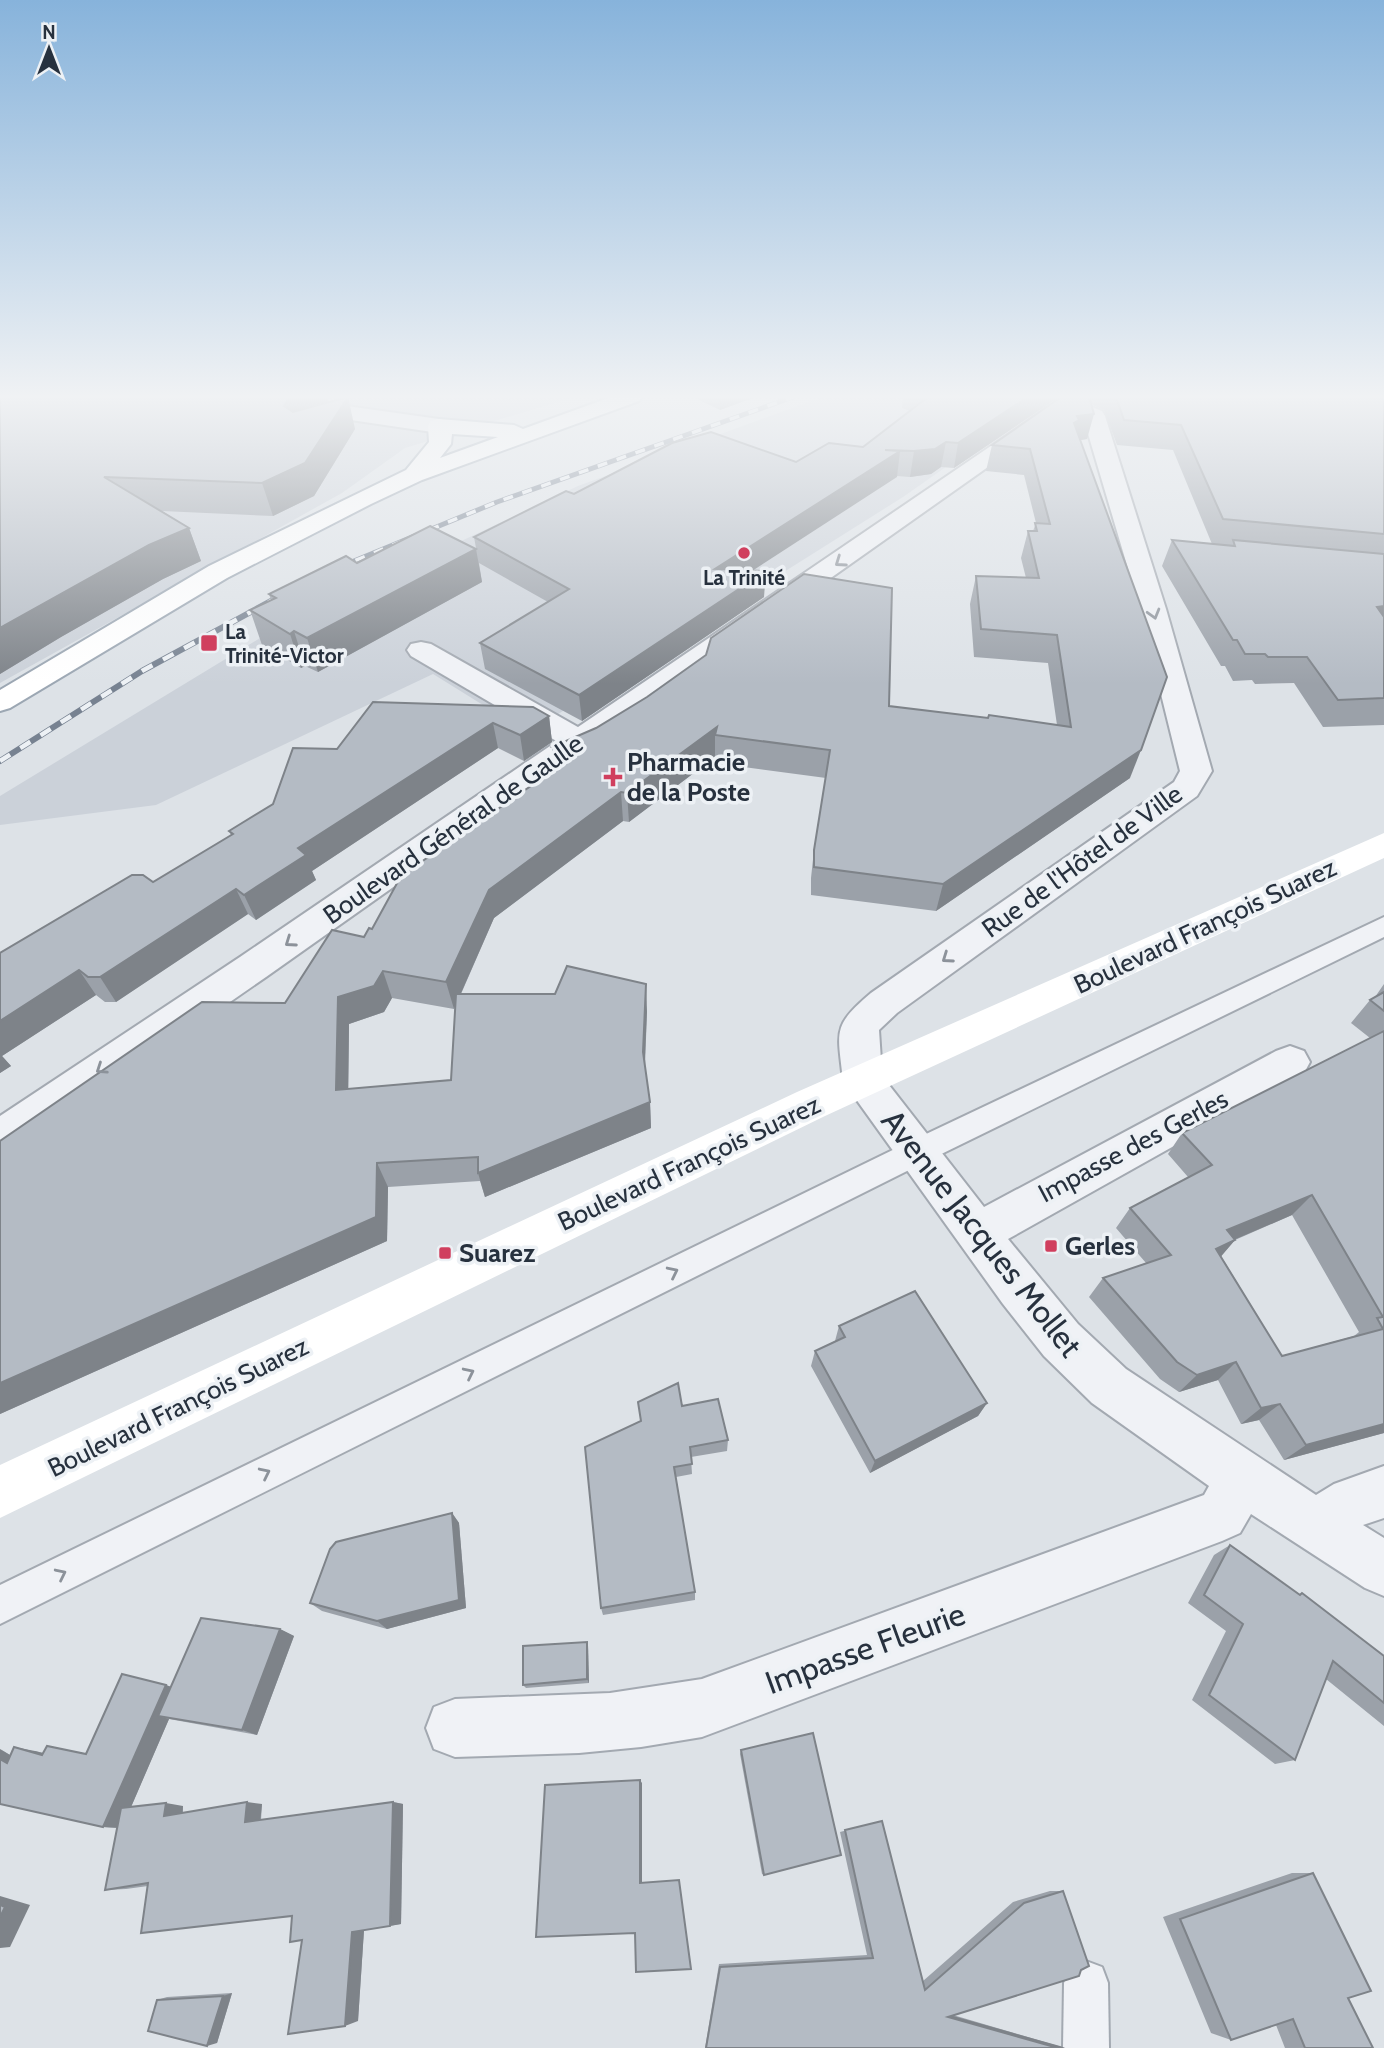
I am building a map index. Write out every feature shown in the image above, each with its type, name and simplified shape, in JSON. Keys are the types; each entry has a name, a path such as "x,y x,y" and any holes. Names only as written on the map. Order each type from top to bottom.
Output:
{"main road":[{"path":"0,702 218,572 378,493"},
{"name":"Boulevard François Suarez","path":"0,1492 863,1081 1384,844"}],"street":[{"name":"Boulevard Général de Gaulle","path":"0,1138 581,742 940,493"},
{"name":"Rue de l'Hôtel de Ville","path":"863,1081 858,1041 860,1024 884,1003 1186,789 1196,771 1146,549 1124,493"},
{"path":"421,650 581,742"},
{"name":"Impasse des Gerles","path":"978,1233 1290,1062"},
{"name":"Avenue Jacques Mollet","path":"863,1081 915,1153 1061,1340 1109,1386 1242,1479 1317,1524 1384,1569"},
{"name":"Impasse Fleurie","path":"455,1728 633,1720 702,1709 1222,1515 1242,1479"},
{"path":"1317,1524 1352,1502 1384,1492"}],"lane":[{"path":"542,768 580,756 697,677 700,659"},
{"path":"0,1605 915,1153 1384,926"},
{"path":"1086,1983 1086,2048"}],"shaded area":[{"path":"0,493 343,493 342,493 0,683"},
{"path":"564,493 909,493 528,733 433,674 156,805 0,825 0,796 275,629"}],"building":[{"path":"0,493 130,493 189,528 149,545 0,628"},
{"path":"563,493 835,493 715,569 766,571 579,695 480,643 569,589 474,537"},
{"path":"1042,493 1099,493 1167,677 1141,750 943,884 814,867 814,850 830,750 715,735 717,727 627,793 621,792 489,890 446,982 383,971 374,986 338,997 336,1090 451,1080 456,994 555,994 567,966 646,984 643,1052 650,1102 478,1173 478,1157 377,1163 376,1217 0,1383 0,1141 202,1002 285,1003 332,930 364,937 369,928 372,929 401,876 538,781 533,780 569,755 552,747 596,728 647,697 706,655 711,638 804,574 892,588 889,706 988,718 989,715 1071,727 1057,635 981,629 976,576 1039,578 1028,531 1037,531 1035,523 1050,524"},
{"path":"1211,493 1384,493 1384,534 1223,519"},
{"path":"430,526 476,549 307,638 294,631 290,634 250,610 276,598 269,594 346,556 357,563"},
{"path":"1172,540 1235,546 1233,540 1384,554 1384,606 1377,607 1384,617 1384,698 1338,700 1307,657 1245,654 1237,640 1233,640"},
{"path":"373,702 533,707 549,716 520,735 493,723 298,848 306,855 244,895 236,889 100,977 88,977 79,970 0,1021 0,953 132,875 143,875 153,882 233,834 229,831 273,804 293,748 337,749"},
{"path":"1384,992 1384,1011 1370,1000"},
{"path":"1384,1031 1384,1424 1306,1445 1280,1404 1261,1408 1236,1362 1197,1375 1177,1362 1103,1278 1171,1255 1130,1208 1212,1165 1182,1133","holes":["1312,1195 1383,1317 1377,1318 1383,1329 1282,1356 1216,1249 1235,1240 1227,1230"]},
{"path":"915,1291 987,1403 875,1461 815,1351 845,1337 839,1326"},
{"path":"678,1383 682,1406 718,1399 728,1440 690,1447 692,1464 674,1467 695,1592 601,1608 585,1447 641,1421 638,1402"},
{"path":"452,1513 459,1600 377,1621 310,1603 330,1549 336,1542"},
{"path":"1230,1545 1300,1595 1302,1593 1384,1656 1384,1703 1333,1661 1295,1760 1209,1695 1243,1624 1204,1595"},
{"path":"201,1618 280,1629 242,1730 158,1716"},
{"path":"587,1642 587,1679 523,1685 523,1646"},
{"path":"122,1674 166,1685 103,1827 0,1804 0,1759 7,1763 14,1747 42,1755 47,1746 86,1754"},
{"path":"813,1733 841,1855 764,1875 741,1750"},
{"path":"640,1780 640,1883 679,1880 691,1969 636,1972 635,1933 536,1937 545,1785"},
{"path":"247,1802 245,1822 393,1802 390,1926 352,1932 345,2026 288,2034 302,1940 290,1942 292,1916 141,1933 148,1883 105,1890 121,1808 166,1803 164,1816"},
{"path":"882,1821 925,1990 1024,1903 1063,1891 1089,1966 1081,1970 1079,1976 948,2017 1058,2048 706,2048 720,1967 873,1958 845,1830"},
{"path":"1313,1873 1371,1991 1348,1998 1373,2048 1305,2048 1293,2019 1231,2040 1180,1919"},
{"path":"223,1996 207,2046 148,2031 157,2000"}],"railway":[{"path":"337,568 524,493"},
{"path":"280,595 289,591"},
{"path":"0,761 142,671 284,594"}],"place":[{"name":"La Trinité","path":"744,553"},
{"name":"La Trinité-Victor","path":"209,643"},
{"name":"Pharmacie de la Poste","path":"613,777"},
{"name":"Gerles","path":"1051,1246"},
{"name":"Suarez","path":"445,1253"}]}
